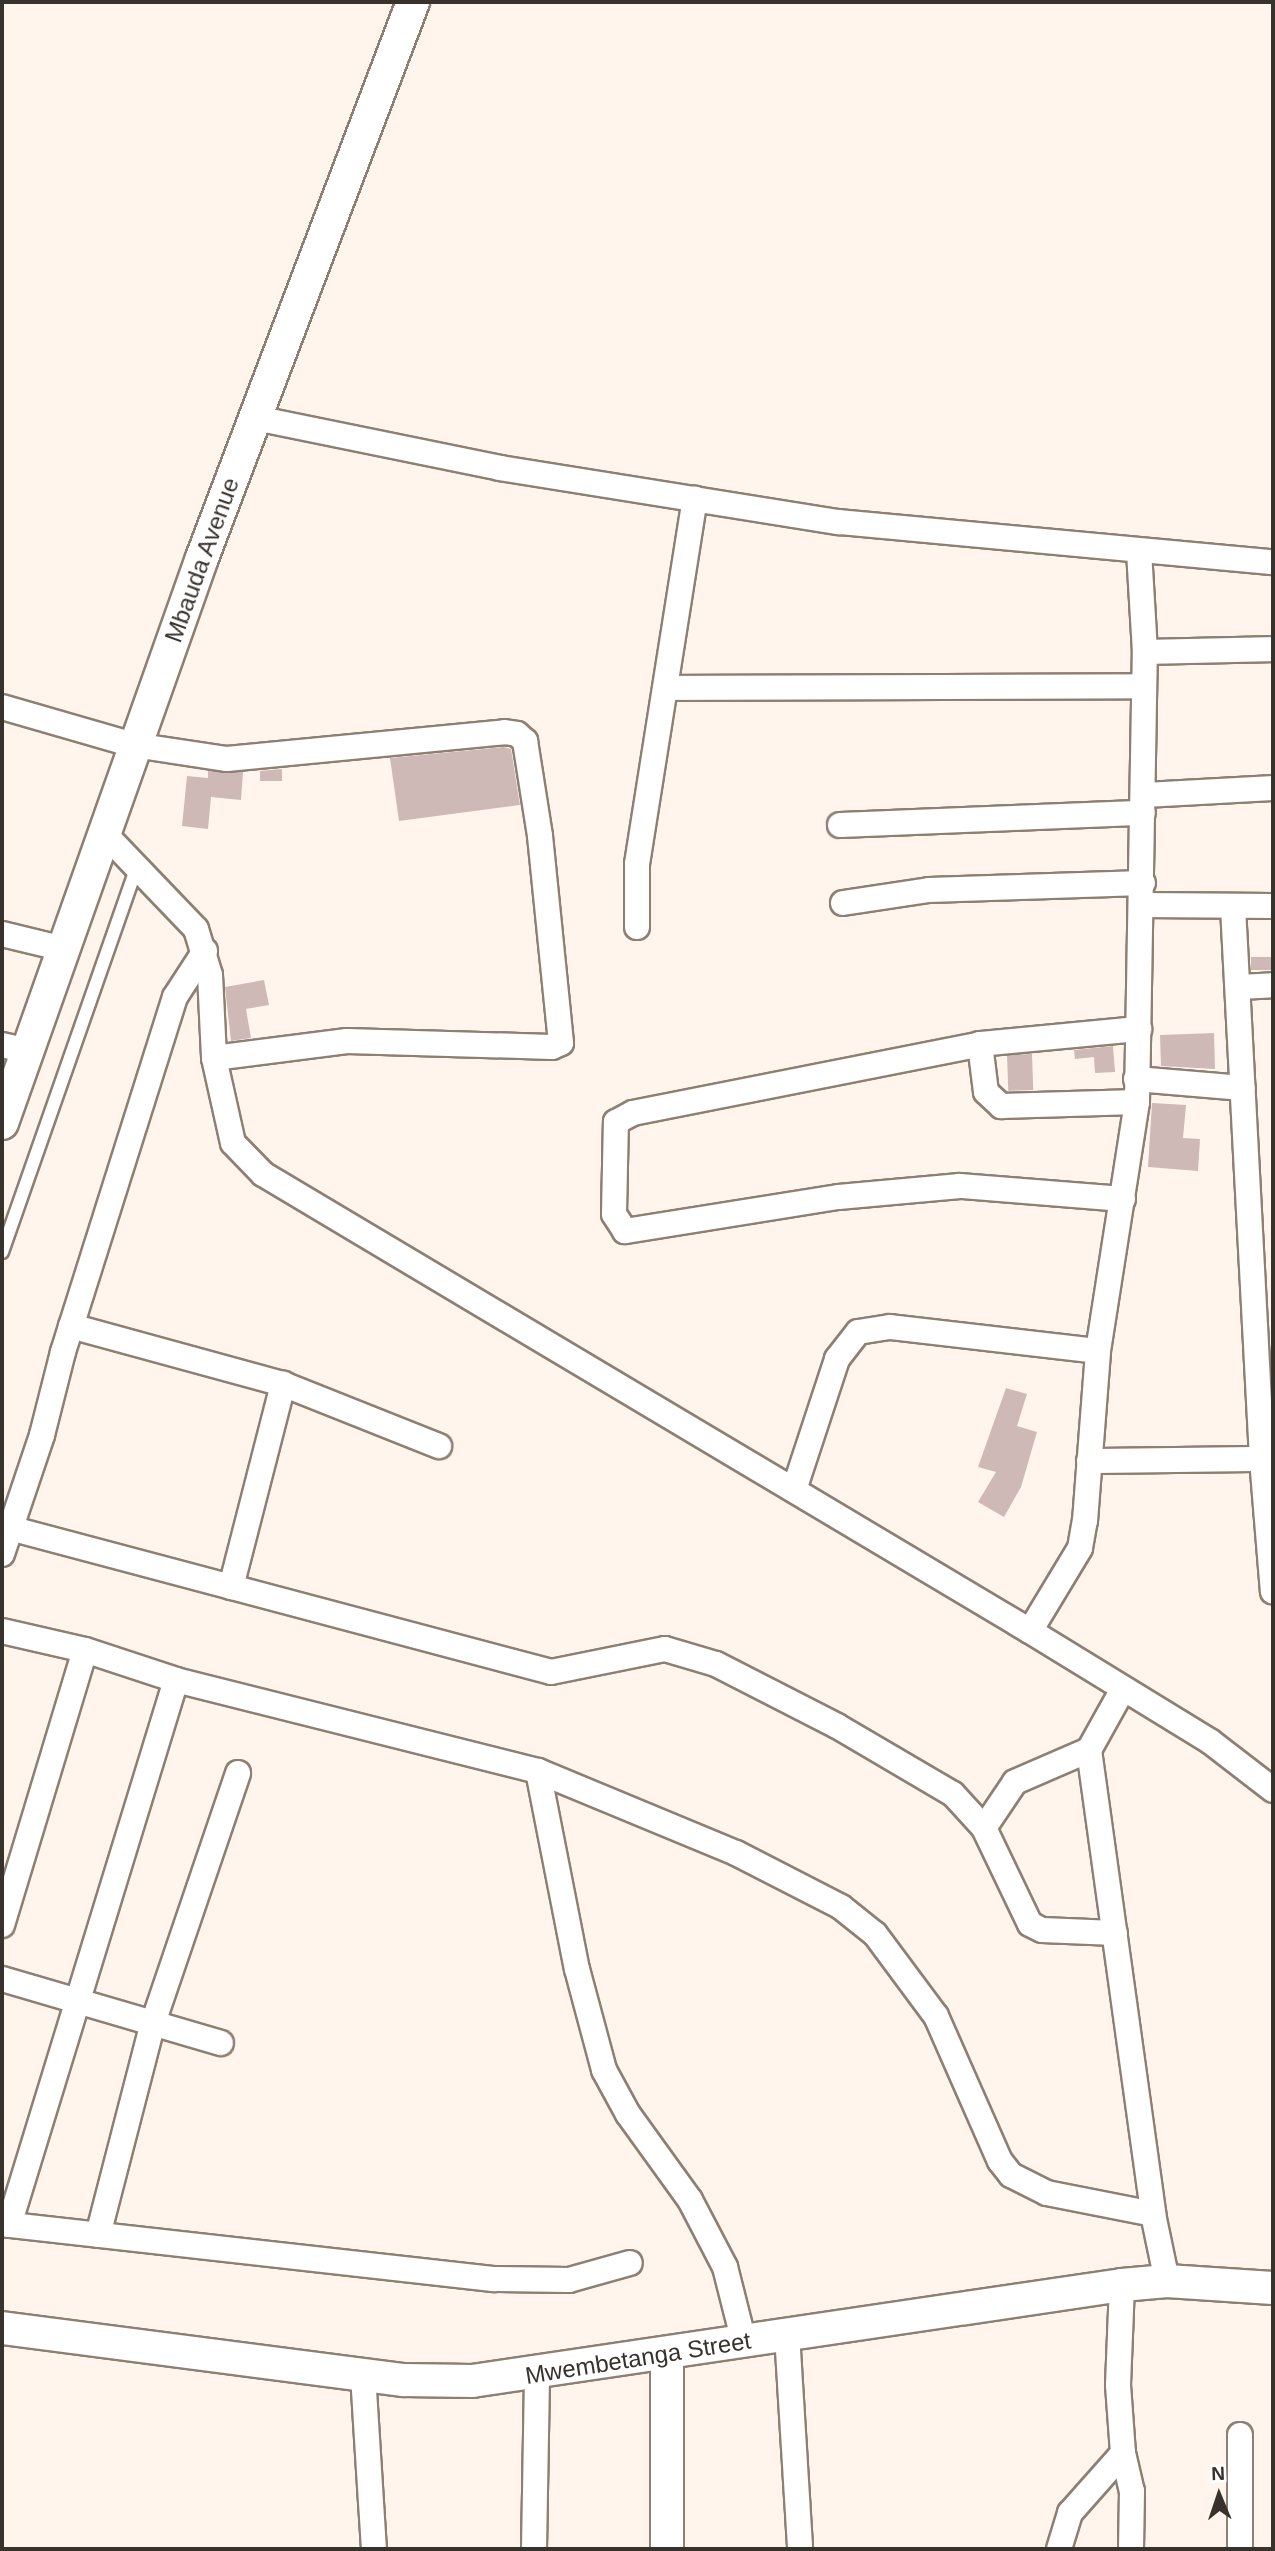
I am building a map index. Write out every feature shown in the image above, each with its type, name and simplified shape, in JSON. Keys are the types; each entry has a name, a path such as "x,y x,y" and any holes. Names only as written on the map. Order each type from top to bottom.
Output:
{"street":[{"name":"Mbauda Avenue","path":"2,1123 14,1048 60,948 255,418 413,2"},
{"path":"255,418 500,468 839,522 1273,562"},
{"path":"637,927 637,864 668,688 695,499"},
{"path":"1030,1631 1080,1548 1098,1351 1123,1199 1136,1091 1142,894 1144,686 1139,551"},
{"path":"1144,652 1273,649"},
{"path":"668,688 1144,686"},
{"path":"2,707 134,745 227,759 505,732 517,734 525,741 547,888 561,1043 552,1047 347,1041 214,1058"},
{"path":"840,825 1143,804 1273,788"},
{"path":"103,832 136,870 183,911 205,951 214,1058 233,1143 263,1174 602,1372 1030,1631 1210,1742 1273,1790"},
{"path":"843,903 929,890 1142,894 1233,907 1273,906"},
{"path":"1233,907 1240,987 1262,1459 1273,1592"},
{"path":"2,934 60,948"},
{"path":"2,1554 5,1527 43,1435 71,1326 175,998 205,951"},
{"path":"1240,987 1273,985"},
{"path":"1123,1199 960,1186 838,1197 643,1232 625,1231 617,1224 619,1117 980,1044 1139,1029"},
{"path":"980,1044 986,1092 1001,1106 1136,1091 1243,1088"},
{"path":"71,1326 283,1384 439,1446"},
{"path":"794,1490 837,1359 858,1332 890,1327 1098,1351"},
{"path":"231,1587 283,1384"},
{"path":"1088,1461 1262,1459"},
{"path":"5,1527 551,1672 665,1649 716,1664 837,1726 953,1794 984,1828 1030,1924 1042,1930 1115,1933"},
{"path":"2,1631 85,1650 176,1680 538,1770 736,1853 842,1907 875,1934 924,1997 1011,2175 1047,2193 1153,2214"},
{"path":"2,1925 85,1650"},
{"path":"176,1680 81,2002 5,2225 495,2279 569,2280 630,2263"},
{"path":"1123,1689 1089,1750 1153,2214 1167,2281"},
{"path":"984,1828 1015,1782 1089,1750"},
{"path":"538,1770 577,1969 604,2070 628,2114 690,2200 725,2267 744,2342"},
{"path":"98,2235 153,2023 238,1773"},
{"path":"2,1979 221,2043"},
{"name":"Mwembetanga Street","path":"2,2328 363,2375 472,2381 537,2374 788,2334 1122,2286 1167,2281 1273,2288"},
{"path":"1122,2286 1118,2385 1123,2454 1132,2491 1131,2549"},
{"path":"788,2334 800,2549"},
{"path":"667,2354 667,2549"},
{"path":"534,2549 537,2374"},
{"path":"363,2375 374,2549"},
{"path":"1240,2435 1240,2549"},
{"path":"1059,2549 1070,2513 1123,2454"}],"lane":[{"path":"2,1252 136,870"}],"building":[{"path":"504,747 511,749 520,805 399,821 390,758"},
{"path":"282,769 282,781 260,781 260,771"},
{"path":"208,771 243,772 241,800 211,797 208,829 182,826 187,776 208,778"},
{"path":"1251,957 1273,957 1273,970 1251,970"},
{"path":"264,980 269,1005 246,1009 251,1038 231,1041 225,987"},
{"path":"1214,1033 1215,1069 1161,1066 1160,1035"},
{"path":"1113,1046 1115,1072 1095,1073 1094,1057 1075,1059 1074,1050"},
{"path":"1032,1054 1033,1090 1008,1091 1007,1055"},
{"path":"1152,1103 1186,1105 1183,1138 1200,1139 1198,1171 1148,1167"},
{"path":"1006,1388 1027,1394 1017,1426 1037,1432 1021,1487 1004,1517 978,1502 996,1472 978,1467"}]}
